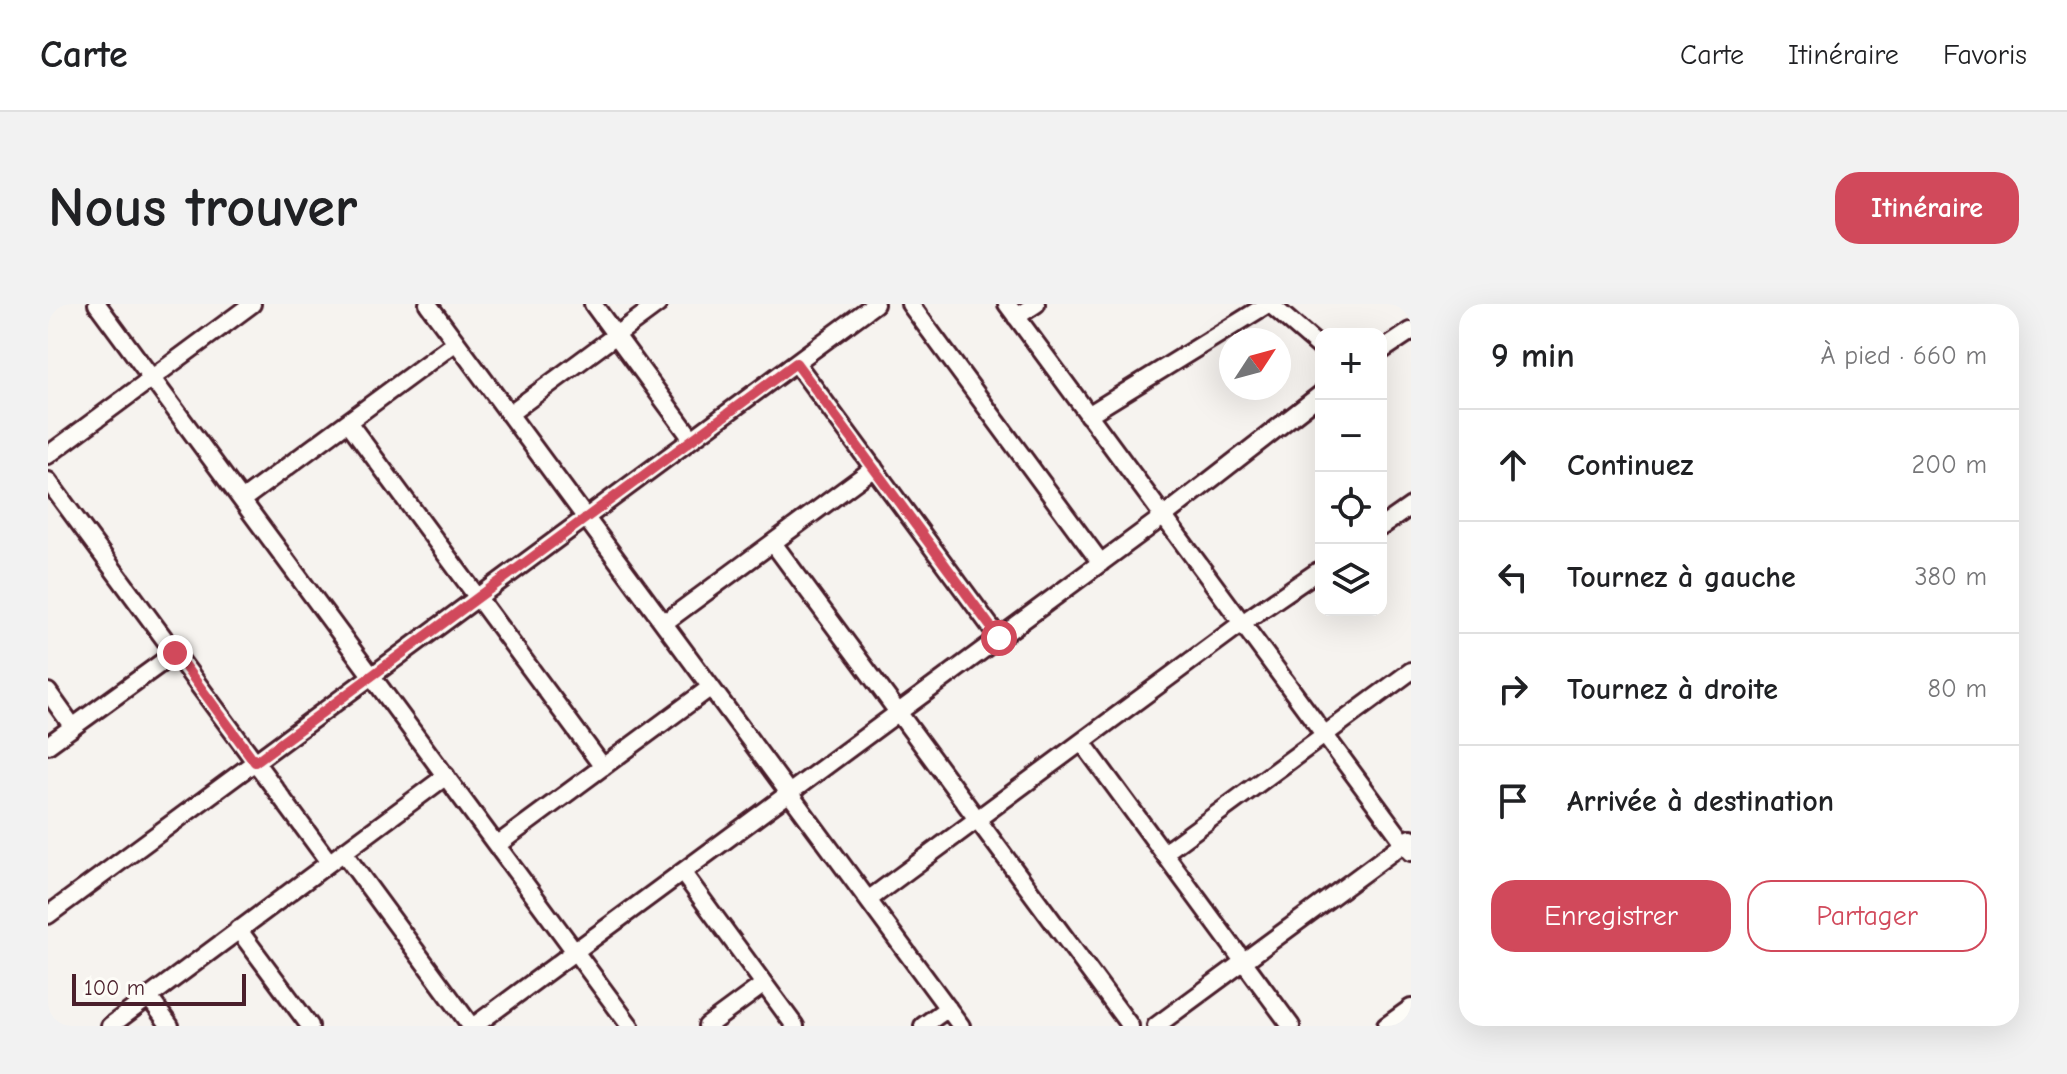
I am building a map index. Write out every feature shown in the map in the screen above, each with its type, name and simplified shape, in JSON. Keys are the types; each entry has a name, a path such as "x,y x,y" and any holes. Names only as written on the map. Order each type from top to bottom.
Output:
{"street":[{"path":"97,304 630,1026"},
{"path":"48,455 252,304"},
{"path":"428,304 961,1026"},
{"path":"593,304 692,439"},
{"path":"509,414 658,304"},
{"path":"48,915 875,304"},
{"path":"910,304 1101,563"},
{"path":"1036,304 1011,310 1324,735 1409,844 1156,1026"},
{"path":"1088,415 1269,304 1315,343"},
{"path":"1387,347 1411,331"},
{"path":"242,500 456,342"},
{"path":"796,363 999,638"},
{"path":"48,481 255,762 472,1026 1101,563 1315,399"},
{"path":"348,422 603,767"},
{"path":"664,623 874,468"},
{"path":"1387,523 1411,506"},
{"path":"773,543 1130,1026"},
{"path":"868,900 1242,623 1315,573"},
{"path":"48,745 175,653"},
{"path":"1164,853 1411,671"},
{"path":"497,845 711,687"},
{"path":"48,692 73,727"},
{"path":"1082,742 1291,1026"},
{"path":"110,1026 446,776"},
{"path":"682,872 795,1026"},
{"path":"238,929 310,1026"},
{"path":"707,1026 764,984"},
{"path":"148,996 170,1026"},
{"path":"923,1026 948,1008"},
{"path":"1386,1026 1411,1008"}],"route":[{"path":"175,653 255,762 796,363 999,638"}]}
